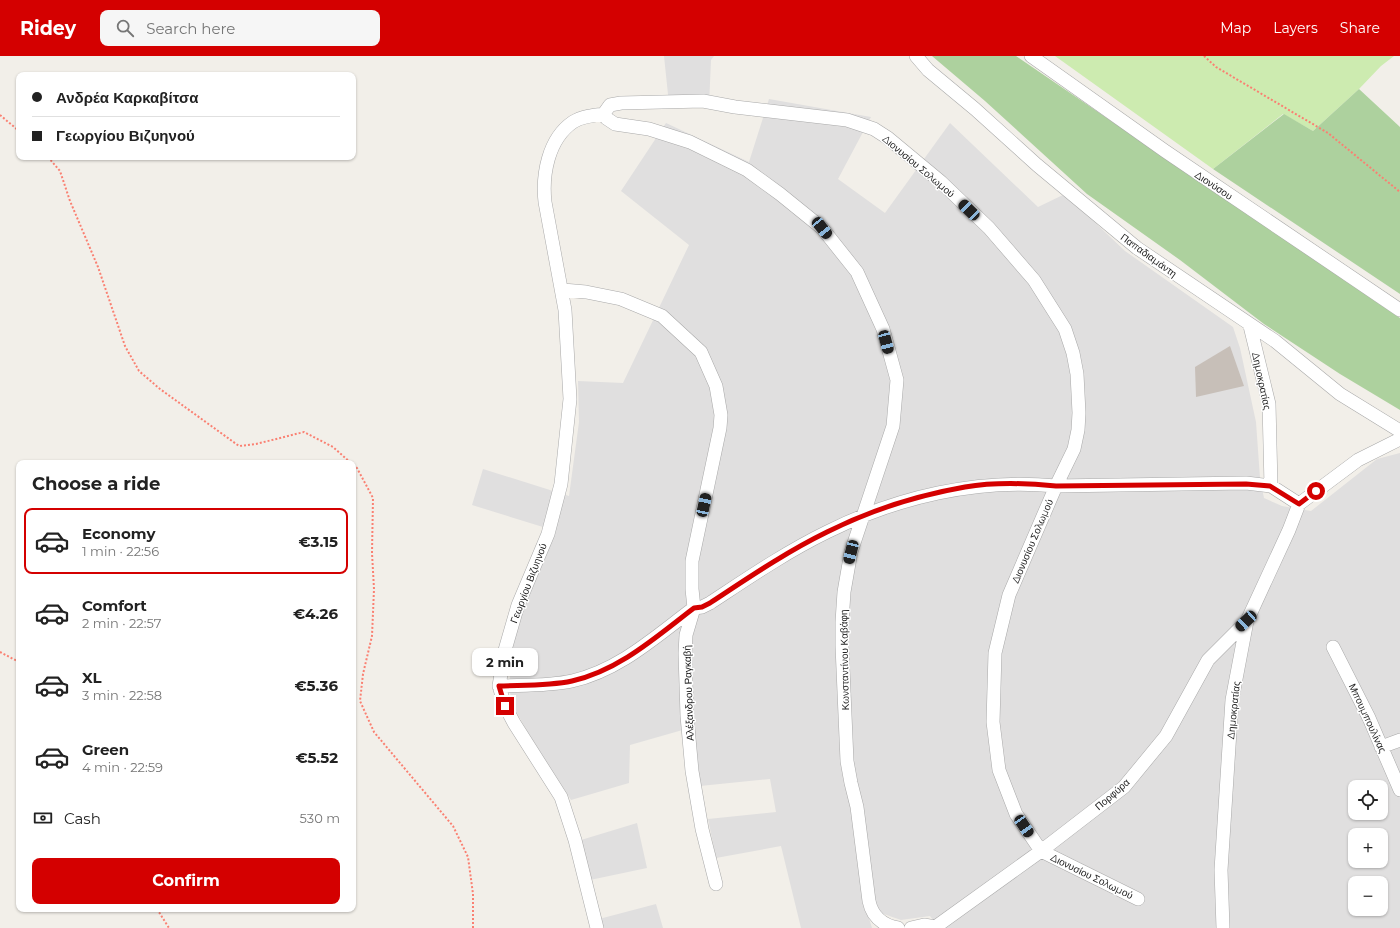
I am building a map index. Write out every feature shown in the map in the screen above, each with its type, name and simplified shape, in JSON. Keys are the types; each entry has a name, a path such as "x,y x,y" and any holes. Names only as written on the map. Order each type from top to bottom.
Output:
{"street":[{"name":"Παπαδιαμάντη","path":"916,56 928,70 975,109 1037,165 1137,248 1250,326 1275,341 1317,377 1340,394 1400,431"},
{"name":"Διονύσου","path":"1031,56 1165,151 1400,310"},
{"name":"Διονυσίου Σολωμού","path":"606,114 607,108 610,105 621,103 703,101 735,107 847,120 874,129 888,138 941,182 989,228 1034,280 1065,329 1076,367 1079,405 1078,430 1074,449 1056,486 1009,595 995,653 993,722 999,770 1016,814 1041,851 1138,899"},
{"name":"Γεωργίου Βιζυηνού","path":"597,928 575,840 561,797 514,724 505,706 499,686 505,650 518,605 548,534 561,484 570,399 566,310 545,202 545,171 561,133 573,122 583,117 606,114"},
{"name":"Κωνσταντίνου Καβάφη","path":"606,114 606,118 615,124 649,129 690,142 747,170 780,194 822,228 857,272 883,329 897,380 893,426 854,541 847,568 843,607 842,646 850,783 857,807 870,906 874,914 883,923 898,928"},
{"name":"Αλέξανδρου Ραγκαβή","path":"563,290 586,292 621,299 662,316 701,352 716,386 721,415 713,463 692,561 694,608 686,635 685,660 687,716 694,786 702,829 716,884"},
{"name":"Δημοκρατίας","path":"1250,326 1269,404 1270,486"},
{"path":"499,686 549,684 572,681 591,675 626,658 694,608 702,607 710,603 779,559 826,532 863,516 905,502 966,487 1026,483 1056,486 1246,484 1270,486 1299,504 1358,460 1400,440"},
{"name":"Δημοκρατίας","path":"1223,928 1221,870 1232,700 1246,621 1289,530 1299,504"},
{"name":"Πορφύρα","path":"934,928 1041,851 1124,787 1166,736 1208,660 1246,621"},
{"name":"Μπουμπουλίνας","path":"1333,647 1369,718 1400,790"},
{"path":"1381,747 1400,740"},
{"path":"911,928 924,925 934,928"}],"path":[{"path":"1204,56 1216,67 1328,133 1400,192"},
{"path":"0,115 16,128"},
{"path":"51,160 60,171 70,201 98,267 125,346 139,371 200,419 239,446 256,444 304,432 333,447 348,460"},
{"path":"356,467 373,498 372,553 374,589 372,636 363,674 360,701 374,732 453,826 456,832 468,857 473,894 473,928"},
{"path":"0,652 16,660"},
{"path":"159,912 169,928"}],"shaded area":[{"path":"664,56 714,56 711,60 709,106 669,104"},
{"path":"769,99 871,117 838,179 885,213 950,123 1038,207 1065,194 1125,251 1233,327 1240,348 1256,422 1260,478 1264,498 1282,506 1311,511 1377,459 1400,453 1400,928 939,928 930,916 901,920 878,912 865,905 872,928 801,928 781,846 716,858 708,819 776,812 770,779 700,786 693,727 630,745 629,783 571,800 527,731 513,706 510,693 510,661 514,638 521,613 556,531 472,505 483,469 569,496 579,422 578,381 623,383 689,245 621,191 666,123 749,162"},
{"path":"637,823 647,868 590,880 581,840"},
{"path":"656,904 663,928 603,928 599,919"}],"green space":[{"path":"932,56 1016,56 1400,318 1400,410 1340,374 1264,324 1180,260 1087,194 985,101"},
{"path":"1055,56 1394,56 1381,66 1359,89 1313,131 1283,114 1213,169"},
{"path":"1359,89 1400,127 1400,294 1213,169 1284,114 1313,131"}],"building":[{"path":"1230,346 1244,386 1196,397 1195,367"}],"route":[{"path":"505,706 499,686 549,684 572,681 610,667 626,658 694,608 702,607 710,603 772,563 826,532 863,516 905,502 966,487 1026,483 1056,486 1246,484 1270,486 1299,504 1316,491"}]}
